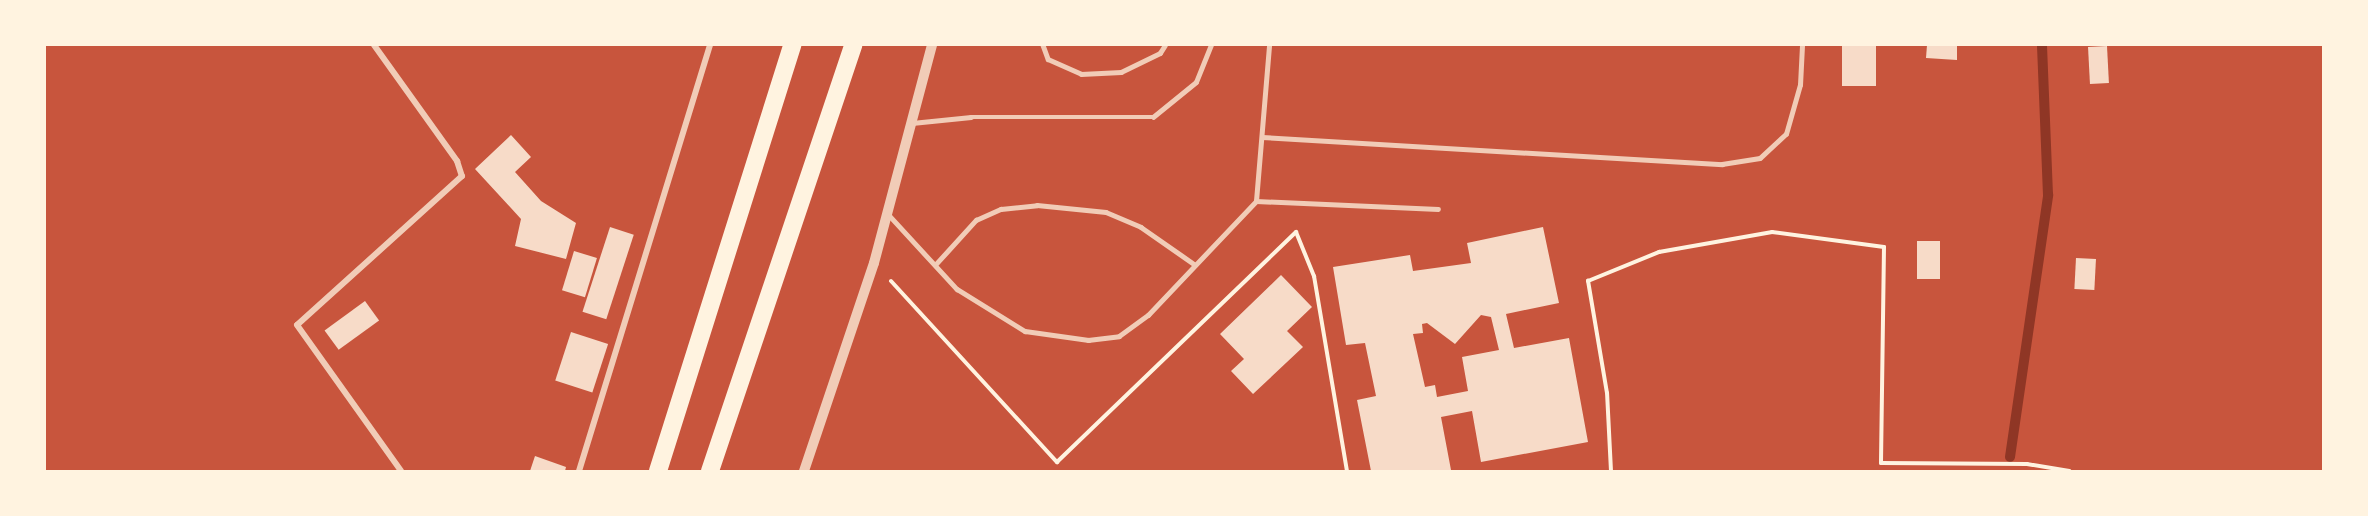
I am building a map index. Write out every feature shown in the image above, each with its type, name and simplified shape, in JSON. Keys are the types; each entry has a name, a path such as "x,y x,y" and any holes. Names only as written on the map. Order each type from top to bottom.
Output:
{"highway":[{"path":"658,471 792,45"},
{"path":"710,471 853,45"}],"street":[{"path":"374,45 457,160 462,176 297,325 400,471"},
{"path":"579,471 710,45"},
{"path":"804,471 874,262 888,214 909,123 932,45"}],"lane":[{"path":"1043,45 1048,58 1081,74 1121,72 1160,53 1165,45"},
{"path":"909,123 971,117 1153,117 1196,82 1211,45"},
{"path":"888,214 957,289 1025,331 1088,340 1128,329 1256,201 1269,45"},
{"path":"1262,137 1722,164 1760,158 1786,134 1800,85 1802,45"},
{"path":"1256,201 1438,209"},
{"path":"935,265 975,220 1000,209 1037,205 1106,212 1141,227 1194,264"}],"path":[{"path":"874,262 1057,462 1296,232 1314,276 1347,471"},
{"path":"1611,471 1607,393 1588,281 1659,252 1772,232 1884,247 1881,463 2027,464 2069,471"}],"building":[{"path":"1842,45 1876,45 1876,86 1842,86"},
{"path":"1927,45 1957,45 1957,60 1926,58"},
{"path":"2107,46 2109,83 2090,84 2088,47"},
{"path":"511,135 531,157 515,172 541,201 576,223 566,259 515,246 521,219 475,169"},
{"path":"610,227 634,235 606,319 582,312"},
{"path":"1543,227 1559,303 1506,314 1514,348 1569,338 1588,442 1481,462 1472,411 1441,417 1451,470 1371,471 1357,400 1376,396 1365,343 1346,345 1333,267 1410,255 1413,271 1471,263 1467,243","holes":["1481,315 1491,317 1499,350 1462,357 1468,391 1437,397 1435,385 1425,387 1413,334 1423,333 1422,324 1427,323 1455,344"]},
{"path":"1917,241 1940,241 1940,279 1917,279"},
{"path":"574,251 597,258 585,297 562,290"},
{"path":"2076,258 2096,259 2094,290 2074,289"},
{"path":"1281,275 1312,307 1287,331 1303,347 1253,394 1231,371 1244,359 1220,334"},
{"path":"365,301 379,320 339,350 325,330"},
{"path":"571,332 608,344 592,393 555,381"},
{"path":"535,456 566,467 565,471 530,471"}],"waterway":[{"path":"2010,457 2048,195 2042,45"}]}
